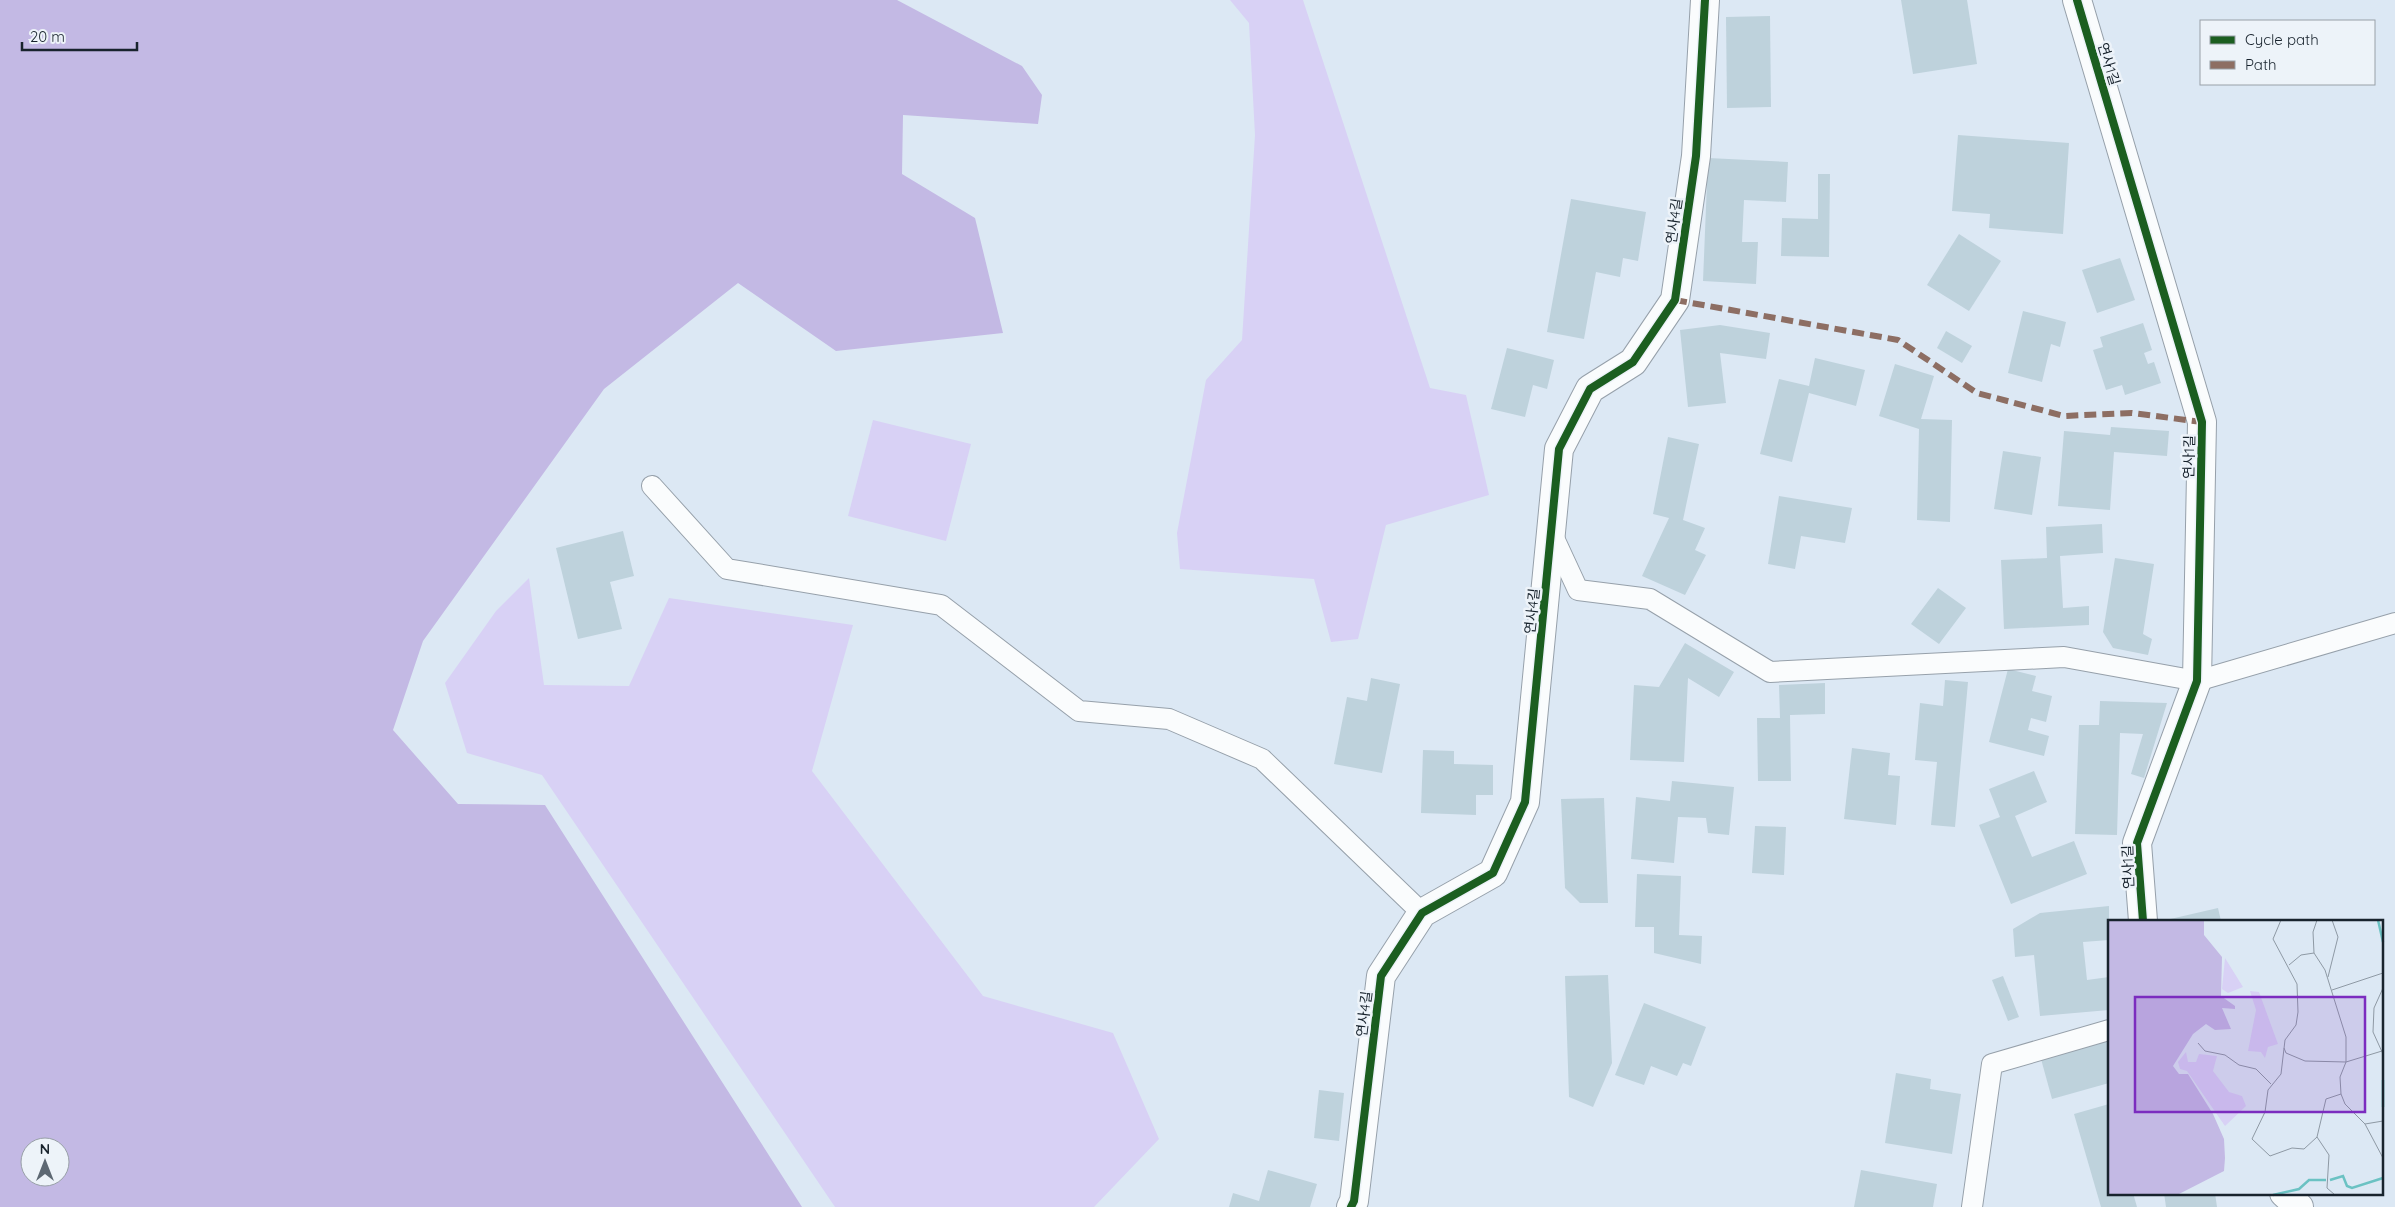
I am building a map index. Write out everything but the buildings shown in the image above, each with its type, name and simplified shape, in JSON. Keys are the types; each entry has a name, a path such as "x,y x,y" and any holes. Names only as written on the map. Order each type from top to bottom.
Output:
{"street":[{"name":"연사4길","path":"1351,1207 1354,1201 1381,976 1422,913 1493,873 1525,802 1559,449 1590,389 1633,362 1675,300 1696,156 1704,0"},
{"name":"연사1길","path":"2077,0 2202,422 2197,681 2137,843 2144,920"},
{"path":"2285,1194 2299,1207"}],"lane":[{"path":"652,486 727,569 941,605 1079,711 1169,719 1262,758 1422,913"},
{"path":"1552,536 1578,590 1650,599 1770,672 2064,657 2197,681 2395,623"},
{"path":"1972,1207 1992,1064 2108,1030"}],"shaded area":[{"path":"0,0 897,0 1022,66 1042,95 1038,124 903,115 902,174 975,218 1003,333 836,351 738,283 604,389 423,641 393,730 458,804 545,805 802,1207 0,1207"},
{"path":"1230,0 1303,0 1430,388 1466,395 1489,495 1386,525 1358,639 1331,642 1314,579 1180,569 1177,533 1206,380 1242,340 1255,135 1249,23"},
{"path":"873,420 971,444 946,541 848,516"},
{"path":"529,578 544,685 629,686 669,598 853,625 812,771 983,996 1113,1033 1159,1139 1094,1207 835,1207 542,775 467,753 445,683 496,611"}],"marked path":[{"path":"1675,300 1898,340 1977,393 2064,416 2132,413 2202,422"}],"cycle path":[{"path":"1351,1207 1354,1201 1381,976 1422,913 1493,873 1525,802 1559,449 1590,389 1633,362 1675,300 1696,156 1705,0"},
{"path":"2077,0 2202,422 2197,681 2137,843 2143,920"}]}
